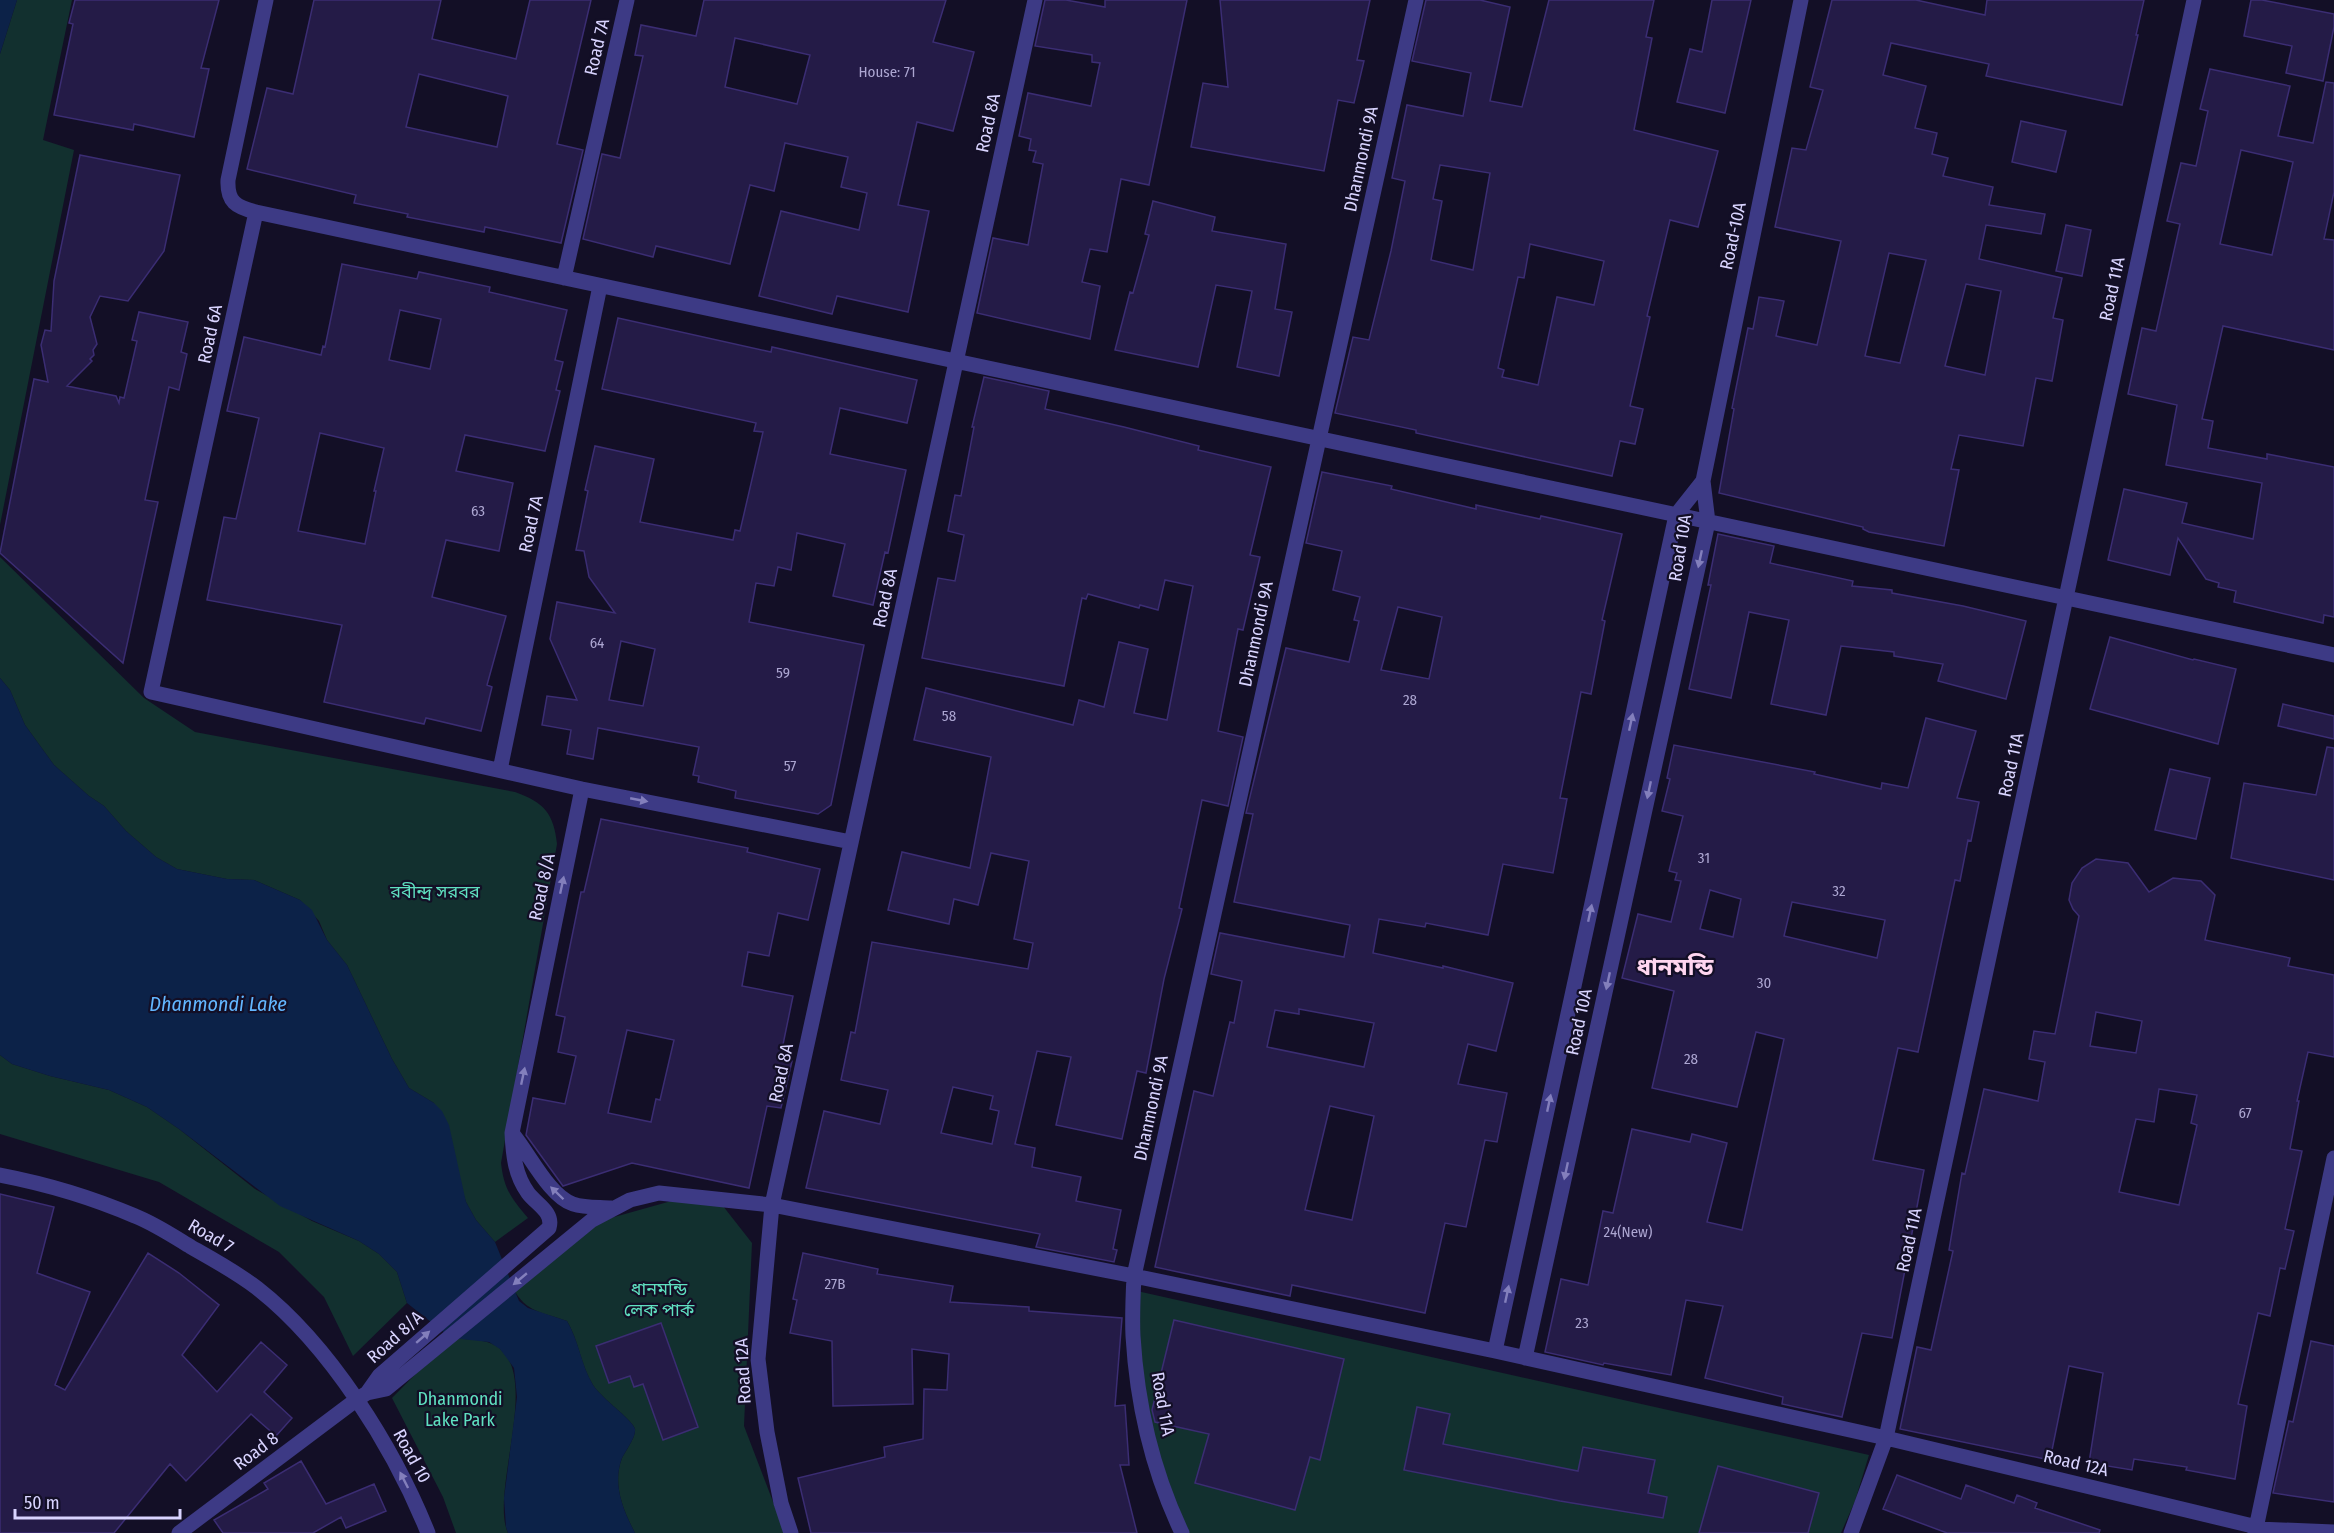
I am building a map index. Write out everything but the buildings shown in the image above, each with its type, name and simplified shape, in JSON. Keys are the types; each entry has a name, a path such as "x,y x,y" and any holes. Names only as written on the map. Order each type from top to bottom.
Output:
{"street":[{"path":"266,0 228,180 228,193 238,206 256,212 2334,655"},
{"name":"Road 7A","path":"564,278 627,0"},
{"name":"Road 8A","path":"772,1204 1035,0"},
{"name":"Dhanmondi 9A","path":"1134,1276 1416,0"},
{"name":"Road-10A","path":"1703,481 1801,0"},
{"name":"Road 11A","path":"1851,1533 1886,1438 2194,0"},
{"name":"Road 6A","path":"256,212 151,692 500,770"},
{"name":"Road 7A","path":"500,770 600,286"},
{"name":"Road 10A","path":"1495,1351 1676,515 1703,481"},
{"name":"Road 10A","path":"1525,1358 1708,522 1703,481"},
{"path":"500,770 582,789 851,842"},
{"name":"Road 8/A","path":"383,1382 549,1228 551,1222 549,1215 534,1201 519,1177 514,1161 512,1133 582,789"},
{"name":"Road 8/A","path":"512,1133 554,1192 564,1200 573,1204 611,1208"},
{"path":"2256,1529 2334,1158"},
{"name":"Road 7","path":"0,1175 63,1189 137,1216 225,1266 257,1289 289,1317 362,1397"},
{"name":"Road 8/A","path":"362,1397 592,1220 630,1200 659,1193 772,1204 1495,1351"},
{"name":"Road 12A","path":"772,1204 758,1359 767,1432 781,1503 791,1533"},
{"name":"Road 11A","path":"1134,1276 1133,1336 1141,1410 1158,1474 1182,1533"},
{"name":"Road 12A","path":"1495,1351 1886,1438 2256,1529 2334,1532"},
{"name":"Road 8","path":"179,1533 362,1397"},
{"name":"Road 10","path":"362,1397 428,1533"}],"green space":[{"path":"17,0 72,0 43,140 74,150 0,525 0,54"},
{"name":"রবীন্দ্র সরবর","path":"0,557 144,698 195,732 515,792 533,800 546,810 556,834 557,844 501,1163 509,1193 528,1218 495,1242 476,1220 466,1202 434,1103 409,1088 392,1059 347,965 327,940 319,921 300,900 254,880 227,879 177,869 156,857 126,831 104,806 54,765 25,725 10,690 0,678"},
{"path":"0,1055 12,1064 109,1090 147,1107 179,1129 255,1189 312,1221 359,1241 379,1254 397,1272 407,1303 353,1356 324,1297 279,1252 159,1182 0,1134"},
{"name":"ধানমন্ডি লেক পার্ক","path":"675,1200 723,1206 752,1243 744,1426 785,1533 635,1533 620,1497 618,1477 622,1458 635,1429 629,1420 593,1385 567,1321 529,1307 513,1288 600,1221"},
{"path":"1137,1291 1869,1455 1855,1501 1841,1533 1189,1533 1175,1507 1145,1406 1136,1327"},
{"name":"Dhanmondi Lake Park","path":"451,1338 487,1342 505,1354 514,1373 516,1399 504,1513 508,1533 456,1533 443,1497 392,1398"}],"water":[{"path":"0,0 17,0 0,54"},
{"name":"Dhanmondi Lake","path":"0,678 10,690 25,725 54,765 104,806 126,831 156,857 177,869 227,879 254,880 300,900 312,910 327,940 347,965 392,1059 409,1088 434,1103 442,1111 449,1125 466,1202 476,1220 495,1242 519,1301 528,1308 567,1321 593,1385 633,1425 635,1432 622,1458 618,1477 620,1497 635,1533 508,1533 504,1498 517,1397 514,1368 500,1349 489,1342 451,1338 407,1303 397,1272 379,1254 359,1241 280,1206 147,1107 109,1090 12,1064 0,1055"}],"district":[{"name":"ধানমন্ডি","path":"1675,967"}]}
